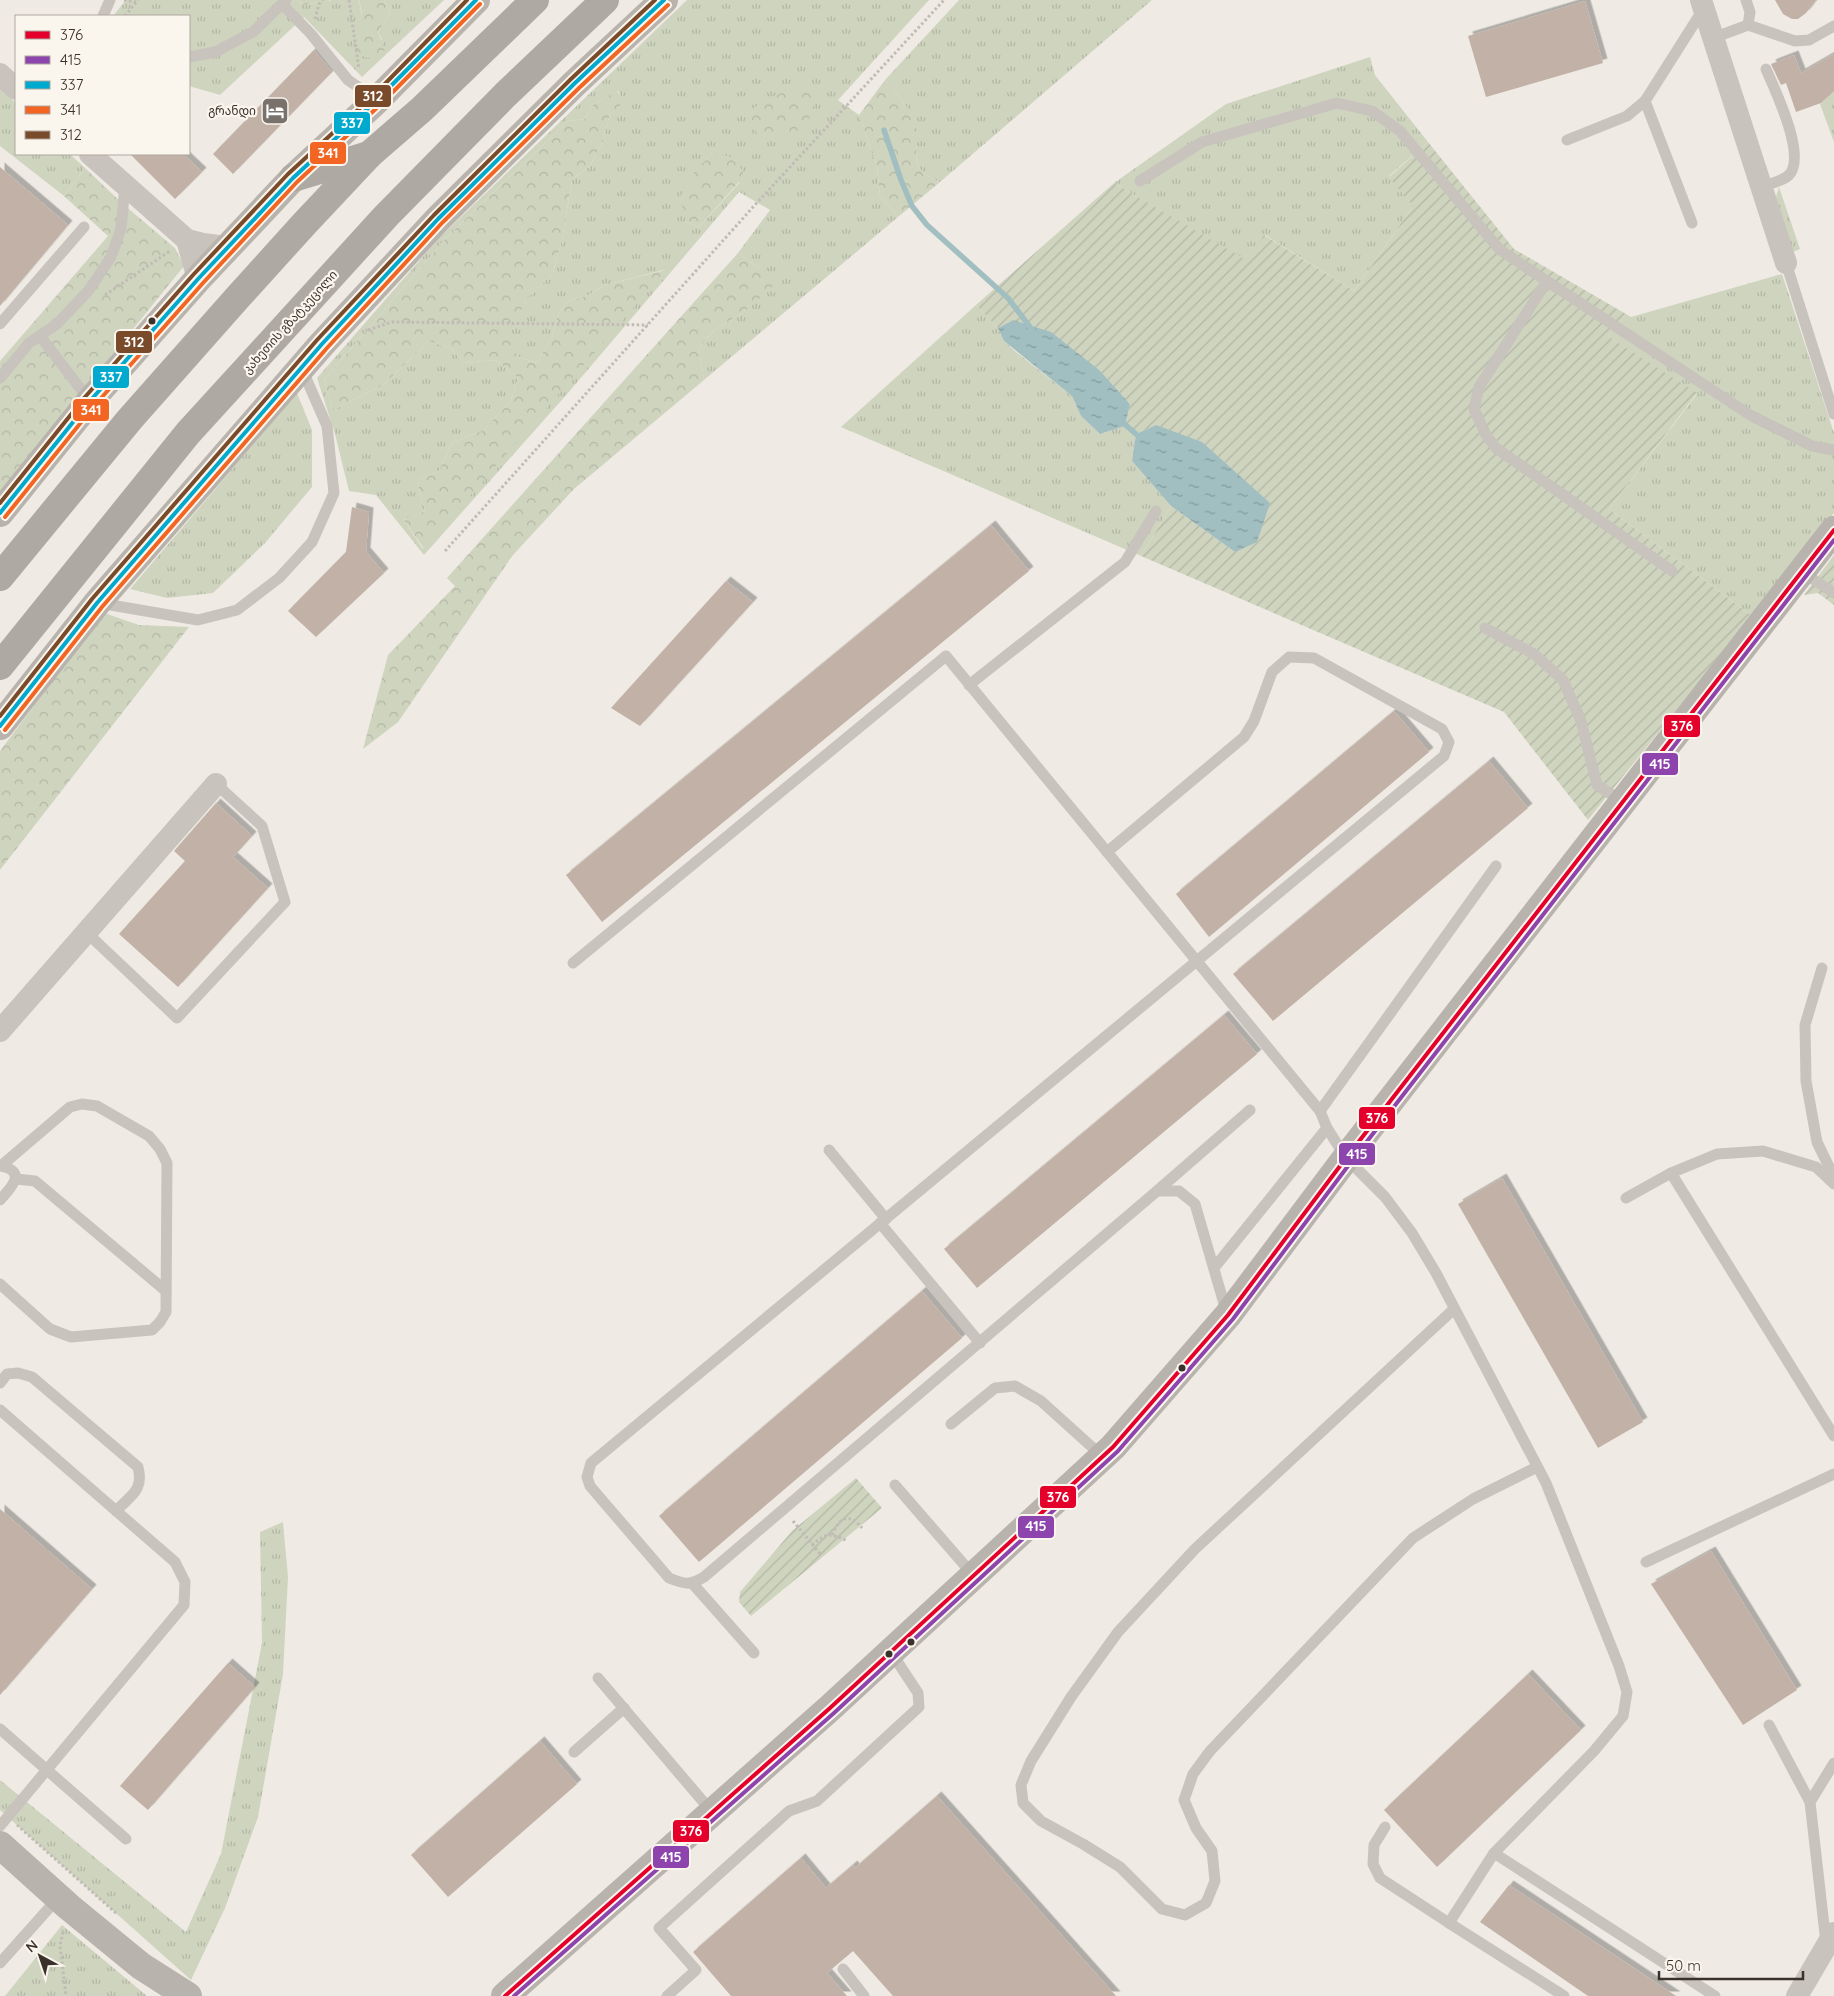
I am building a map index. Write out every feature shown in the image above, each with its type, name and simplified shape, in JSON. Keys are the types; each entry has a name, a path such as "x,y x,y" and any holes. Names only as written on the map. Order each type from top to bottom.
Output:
{"highway":[{"path":"0,577 136,412 238,297 370,154 422,109 535,0"},
{"name":"კახეთის გზატკეცილი","path":"0,666 188,433 386,216 505,95 605,0"},
{"path":"293,178 370,154"}],"street":[{"path":"0,513 90,401 227,247 293,178 378,100 476,0"},
{"path":"0,726 97,603 322,344 438,219 575,83 664,0"},
{"path":"1702,4 1786,263"},
{"path":"0,74 15,89"},
{"path":"91,155 187,240 227,247"},
{"path":"187,240 198,279"},
{"path":"505,1996 891,1652 1103,1457 1228,1315 1346,1158 1834,530"},
{"path":"0,1031 216,784"},
{"path":"0,1845 64,1903 141,1966 188,1996"},
{"path":"1797,1996 1830,1938"}],"lane":[{"path":"103,15 110,0"},
{"path":"1746,0 1750,12 1748,25"},
{"path":"190,57 215,52 253,32 284,2 348,80 378,100"},
{"path":"1567,140 1627,116 1645,101 1702,4"},
{"path":"1713,38 1748,25 1795,41 1809,40 1834,26"},
{"path":"1761,187 1788,176 1792,170 1794,159 1790,128 1766,69"},
{"path":"1645,101 1692,223"},
{"path":"1140,181 1202,142 1337,103 1372,111 1400,131 1500,250 1750,415 1812,446 1834,450"},
{"path":"0,378 29,343 57,324 89,290 111,257 121,229 125,185"},
{"path":"0,324 84,227"},
{"path":"1786,263 1834,414"},
{"path":"1547,281 1479,387 1474,408 1486,435 1496,448 1672,570"},
{"path":"40,336 90,401"},
{"path":"97,603 198,620 237,610 279,578 312,542 334,492 326,426 302,369"},
{"path":"969,684 1125,562 1156,511"},
{"path":"1801,571 1834,593"},
{"path":"1486,628 1534,654 1563,680 1581,721 1597,784 1622,801"},
{"path":"573,963 946,656 1320,1111 1346,1158 1384,1197 1412,1233 1546,1483 1608,1639 1627,1692 1623,1716 1594,1751 1494,1853 1449,1923"},
{"path":"1107,852 1244,737 1254,721 1272,672 1289,657 1314,658 1442,729 1449,742 1444,756 591,1463 587,1477 590,1486 668,1578 683,1584 693,1584 704,1578 1250,1110"},
{"path":"86,932 177,1018 285,902 262,826 216,784"},
{"path":"1320,1111 1496,866"},
{"path":"1822,968 1806,1025 1806,1081 1817,1142 1834,1177"},
{"path":"0,1200 14,1185 16,1179 15,1174 11,1170 1,1166 70,1107 82,1104 97,1106 149,1136 160,1149 167,1163 166,1312 152,1330 71,1337 50,1329 0,1284"},
{"path":"1214,1268 1328,1128"},
{"path":"829,1150 980,1343"},
{"path":"1626,1198 1672,1173 1717,1154 1763,1151 1816,1167 1834,1184"},
{"path":"1672,1173 1834,1436"},
{"path":"16,1179 35,1181 166,1291"},
{"path":"1157,1191 1178,1191 1195,1204 1228,1315"},
{"path":"1454,1309 1195,1549 1118,1632 1071,1697 1031,1761 1021,1785 1023,1802 1041,1821 1120,1867 1162,1909 1185,1915 1206,1903 1215,1881 1212,1851 1196,1828 1184,1800 1193,1774 1210,1751 1414,1538 1473,1499 1537,1467"},
{"path":"0,1382 7,1374 18,1373 32,1377 138,1467 141,1477 139,1488 116,1510"},
{"path":"951,1424 995,1388 1015,1386 1041,1401 1103,1457"},
{"path":"0,1410 175,1562 185,1582 184,1605 0,1826"},
{"path":"1646,1562 1834,1474"},
{"path":"896,1486 974,1576"},
{"path":"693,1584 754,1653"},
{"path":"667,1996 696,1970 659,1928 789,1811 817,1801 919,1707 918,1693 891,1652"},
{"path":"598,1678 712,1812"},
{"path":"574,1752 624,1708"},
{"path":"1769,1725 1810,1802 1830,1938"},
{"path":"0,1729 126,1839"},
{"path":"1810,1802 1834,1763"},
{"path":"1385,1827 1374,1845 1373,1864 1380,1878 1564,1996"},
{"path":"1494,1853 1715,1996"},
{"path":"0,1963 64,1903"},
{"path":"843,1969 864,1996"}],"path":[{"path":"123,0 137,1"},
{"path":"348,0 360,73"},
{"path":"445,551 754,206 944,0"},
{"path":"126,15 137,1"},
{"path":"76,304 90,305 187,240"},
{"path":"364,330 392,322 648,325"},
{"path":"783,1510 821,1555"},
{"path":"832,1535 836,1525 843,1519 850,1518 855,1520 862,1528"},
{"path":"812,1545 826,1534 848,1540"},
{"path":"8,1817 120,1916"},
{"path":"64,1903 60,1946 66,1996"}],"green space":[{"path":"126,0 297,0 303,5 332,0 359,0 362,32 382,40 378,32 390,13 384,0 444,0 362,77 304,17 220,95 190,86 190,15 114,15"},
{"path":"297,0 332,0 303,5"},
{"path":"359,0 384,0 390,13 378,32 385,50 374,59 357,55 354,45 362,23"},
{"path":"687,0 929,0 838,100 859,115 877,167 880,196 898,217 704,380 699,348 713,331 748,309 760,269 738,253 770,210 739,192 568,393 424,555 376,495 349,491 335,434 317,378 440,237","holes":["618,91 624,101 610,114 603,141 590,166 572,179 562,240 553,273 527,299 507,336 518,357 537,363 552,337 558,314 567,302 589,295 605,285 664,270 423,549 404,520 425,511 417,481 439,471 452,443 484,430 511,400 518,378 496,360 463,363 452,349 429,341 383,385 333,410 324,380 446,238 568,121 585,119 593,105","712,153 749,188 740,182 699,227 685,221 704,162"]},
{"path":"959,0 1152,0 940,182 929,177 918,166 914,121 903,102 885,80"},
{"path":"1370,57 1375,75 1428,142 1389,176 1413,206 1354,291 1265,235 1248,262 1114,183 1226,104"},
{"path":"885,80 903,102 914,121 917,137 918,166 929,177 940,182 898,217 880,196 877,167 859,115"},
{"path":"0,88 15,102 15,155 71,155 85,168 64,196 0,146"},
{"path":"802,89 816,96 808,124 786,137 759,139 749,112 773,96"},
{"path":"617,91 625,101 610,114 603,141 590,166 572,179 562,240 553,273 527,299 508,336 518,357 537,363 552,337 558,314 567,302 589,295 605,285 666,270 424,549 404,520 425,511 417,481 439,471 452,443 484,430 511,400 518,378 496,360 463,363 452,349 429,341 383,385 333,410 324,380 446,238 568,121 585,119 593,105"},
{"path":"1834,91 1834,142 1820,104"},
{"path":"1428,142 1514,249 1626,314 1608,336 1697,393 1609,509 1752,616 1588,820 1504,712 1141,556 1171,506 1235,552 1156,425 1136,434 1125,426 1130,403 1013,320 998,328 976,305 1114,183 1248,261 1264,235 1354,291 1413,206 1389,177"},
{"path":"712,153 732,157 742,170 750,189 739,182 699,227 685,221 686,215 679,199 692,175"},
{"path":"85,168 123,204 175,248 184,266 0,494 0,361 108,236 64,196"},
{"path":"1779,187 1800,249 1790,253 1776,197"},
{"path":"738,253 760,269 773,286 748,309 713,331 699,348 704,380 574,489 513,555 398,722 363,749 388,655 455,586 447,578"},
{"path":"1782,274 1834,433 1834,513 1752,616 1609,509 1697,394 1608,336 1626,314 1631,317"},
{"path":"976,305 998,328 1004,341 1072,396 1081,416 1100,434 1125,426 1136,434 1132,461 1171,506 1141,556 841,427"},
{"path":"297,393 312,430 312,487 265,543 213,593 167,598 130,589"},
{"path":"1834,555 1834,605 1818,593 1804,595"},
{"path":"104,613 139,625 189,627 0,870 0,751"},
{"path":"856,1478 882,1508 751,1616 739,1602 740,1592 792,1531"},
{"path":"283,1522 288,1577 283,1674 258,1817 225,1908 191,1980 0,1810 0,1780 186,1932 221,1854 262,1643 260,1532"},
{"path":"62,1925 147,1996 5,1996"}],"water":[{"path":"1013,320 1051,332 1099,370 1130,404 1125,426 1100,434 1081,416 1072,396 1004,341 998,328"},
{"path":"1156,425 1202,442 1270,503 1257,542 1235,552 1171,506 1132,461 1136,434"}],"building":[{"path":"1775,0 1816,0 1806,13 1798,19 1792,19 1783,14"},
{"path":"1585,1 1603,63 1486,97 1468,36"},
{"name":"გრანდი","path":"314,50 332,72 233,174 213,154"},
{"path":"1834,54 1834,91 1821,103 1796,112 1786,83 1781,85 1771,64 1794,55 1801,73"},
{"path":"131,155 184,155 202,172 175,199"},
{"path":"0,167 68,225 0,306"},
{"path":"352,507 369,512 366,552 384,573 316,637 288,611 346,552"},
{"path":"991,525 1029,571 602,922 566,875"},
{"path":"726,581 753,602 640,726 611,708"},
{"path":"1394,711 1429,752 1209,937 1176,894"},
{"path":"1489,761 1528,808 1273,1021 1233,974"},
{"path":"216,803 252,836 233,857 268,888 178,987 119,934 185,861 174,851"},
{"path":"1224,1015 1257,1054 977,1288 944,1249"},
{"path":"1502,1178 1643,1422 1598,1448 1458,1204"},
{"path":"922,1291 962,1338 699,1562 659,1516"},
{"path":"0,1509 92,1589 0,1695"},
{"path":"1711,1551 1797,1690 1743,1725 1651,1584"},
{"path":"228,1663 255,1687 148,1810 120,1786"},
{"path":"1528,1674 1581,1730 1437,1867 1384,1810"},
{"path":"540,1741 577,1784 448,1897 411,1855"},
{"path":"937,1796 1116,1996 893,1996 853,1951 827,1973 847,1996 731,1996 693,1952 801,1858 826,1888 853,1865 855,1868"},
{"path":"1509,1885 1676,1996 1588,1996 1480,1922"}],"waterway":[{"path":"884,130 912,206 927,225 1008,298 1033,331"},
{"path":"1121,421 1136,434"}],"transit line":[{"name":"312","path":"0,503 85,397 193,275 288,174 373,96 467,0"},
{"name":"337","path":"0,513 90,401 198,279 293,178 377,100 476,0"},
{"name":"312","path":"0,716 92,599 317,340 434,215 571,79 655,0"},
{"name":"337","path":"0,726 97,603 322,344 438,219 575,83 664,0"},
{"name":"341","path":"5,517 95,405 203,283 297,182 381,104 480,4"},
{"name":"341","path":"5,730 102,607 327,348 442,223 579,88 668,5"},
{"name":"376","path":"505,1996 830,1708 1113,1447 1228,1315 1346,1158 1834,530"},
{"name":"415","path":"514,1996 834,1713 1118,1451 1233,1319 1351,1162 1834,540"}],"place":[{"name":"გრანდი","path":"275,111"}]}
